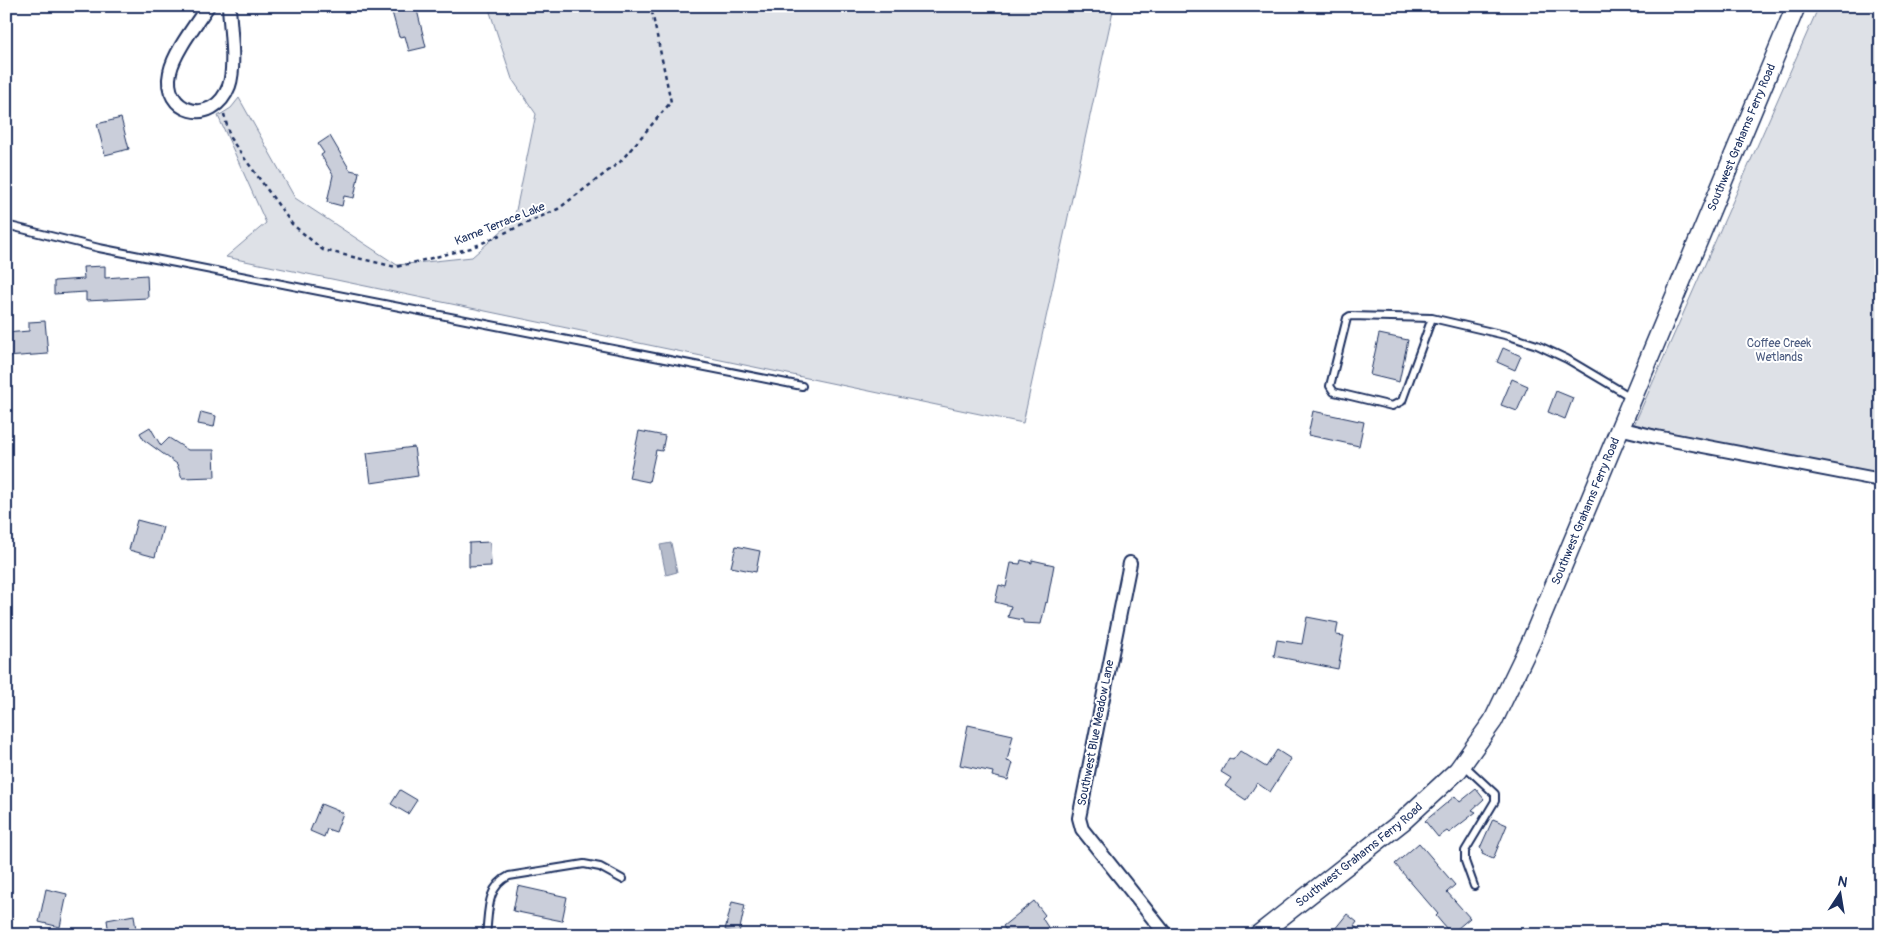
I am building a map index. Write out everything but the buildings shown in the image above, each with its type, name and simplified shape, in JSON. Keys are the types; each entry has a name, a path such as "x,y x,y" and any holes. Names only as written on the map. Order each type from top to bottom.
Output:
{"main road":[{"name":"Southwest Grahams Ferry Road","path":"1258,935 1432,796 1463,764 1493,721 1518,672 1796,6"}],"street":[{"path":"208,6 188,36 170,72 172,96 183,107 200,112 210,110 220,100 229,86 231,75 229,6"},
{"path":"1619,428 1881,480"},
{"name":"Southwest Blue Meadow Lane","path":"1130,563 1080,818 1082,830 1166,935"}],"lane":[{"path":"6,225 99,248 802,386"},
{"path":"1432,318 1402,400 1399,403 1392,406 1334,392 1330,389 1347,318 1350,316 1432,318 1509,336 1537,345 1567,359 1632,398"},
{"path":"1463,764 1494,794 1495,802 1465,851 1465,861 1474,886"},
{"path":"486,935 492,895 500,880 510,876 584,864 600,867 622,879"}],"path":[{"name":"Kame Terrace Lake","path":"220,100 230,138 292,224 323,250 396,267 471,248 558,209 620,162 671,102 652,12 653,6"}],"green space":[{"path":"488,6 1114,6 1023,423 226,257 266,223 218,116 231,108 239,98 295,198 397,265 472,257 514,220 536,114 512,79"},
{"name":"Coffee Creek Wetlands","path":"1819,6 1881,6 1881,475 1634,425"}],"water":[{"path":"671,543 677,572 666,575 660,545"}]}
